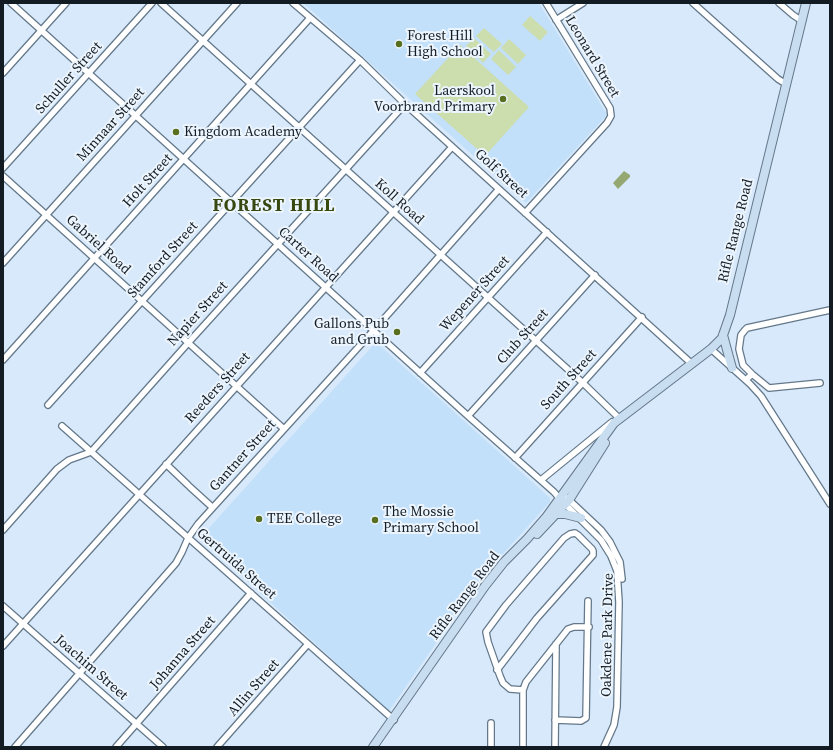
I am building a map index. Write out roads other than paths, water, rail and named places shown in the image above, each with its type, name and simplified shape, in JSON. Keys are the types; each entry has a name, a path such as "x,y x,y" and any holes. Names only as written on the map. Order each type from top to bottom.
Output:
{"main road":[{"name":"Rifle Range Road","path":"373,747 498,574 557,514 619,418 711,349 723,335 730,315 806,3"},
{"path":"723,335 732,368"},
{"name":"Rifle Range Road","path":"378,747 394,719 485,586 504,562 565,500"},
{"path":"557,514 565,514 581,518"}],"street":[{"name":"Carter Road","path":"11,3 420,373 515,458 565,500"},
{"path":"3,73 66,3"},
{"name":"Schuller Street","path":"3,168 152,3"},
{"name":"Koll Road","path":"161,3 583,383 619,418"},
{"name":"Minnaar Street","path":"3,263 237,3"},
{"name":"Golf Street","path":"293,3 360,60 405,104 642,317 692,364"},
{"name":"Leonard Street","path":"525,213 607,123 611,116 610,108 546,3"},
{"path":"556,20 583,3"},
{"path":"693,3 778,79 786,84"},
{"path":"779,3 802,21"},
{"name":"Holt Street","path":"3,360 310,18"},
{"name":"Stamford Street","path":"48,405 360,60"},
{"name":"Napier Street","path":"92,452 189,342 405,104"},
{"name":"Reeders Street","path":"3,646 452,146"},
{"name":"Gabriel Road","path":"3,176 284,429"},
{"name":"Gantner Street","path":"15,747 176,563 195,526 374,330 499,189"},
{"name":"Wepener Street","path":"420,373 547,232"},
{"name":"Club Street","path":"468,416 595,275"},
{"path":"820,383 769,388 743,365 739,349 741,335 744,330 830,310"},
{"name":"South Street","path":"515,458 642,317"},
{"path":"711,349 746,380 761,396 830,504"},
{"path":"746,380 752,374"},
{"name":"Rifle Range Road","path":"541,480 619,418"},
{"name":"Gertruida Street","path":"62,426 394,719"},
{"path":"3,530 57,469 68,460 92,452"},
{"path":"166,464 212,507"},
{"name":"Oakdene Park Drive","path":"565,500 614,554 618,576 617,706 614,724 604,747"},
{"name":"Oakdene Park Drive","path":"565,500 601,530 621,568 620,693 616,726 608,747"},
{"path":"497,670 537,618 593,555 592,549 575,533 564,538 506,605 488,627 486,632 497,670 502,683 507,688 523,690"},
{"name":"Johanna Street","path":"116,747 252,594"},
{"path":"555,720 581,720 586,718 589,627 588,601"},
{"name":"Joachim Street","path":"3,606 163,747"},
{"path":"523,747 523,690 526,682 568,629 574,627 589,627"},
{"name":"Allin Street","path":"217,747 308,644"},
{"path":"554,747 556,644"},
{"path":"491,723 491,747"}],"place":[{"name":"Forest Hill High School","path":"399,44"},
{"name":"Laerskool Voorbrand Primary","path":"503,99"},
{"name":"Kingdom Academy","path":"176,132"},
{"name":"Gallons Pub and Grub","path":"397,332"},
{"name":"TEE College","path":"259,519"},
{"name":"The Mossie Primary School","path":"375,520"}],"district":[{"name":"FOREST HILL","path":"274,206"}]}
